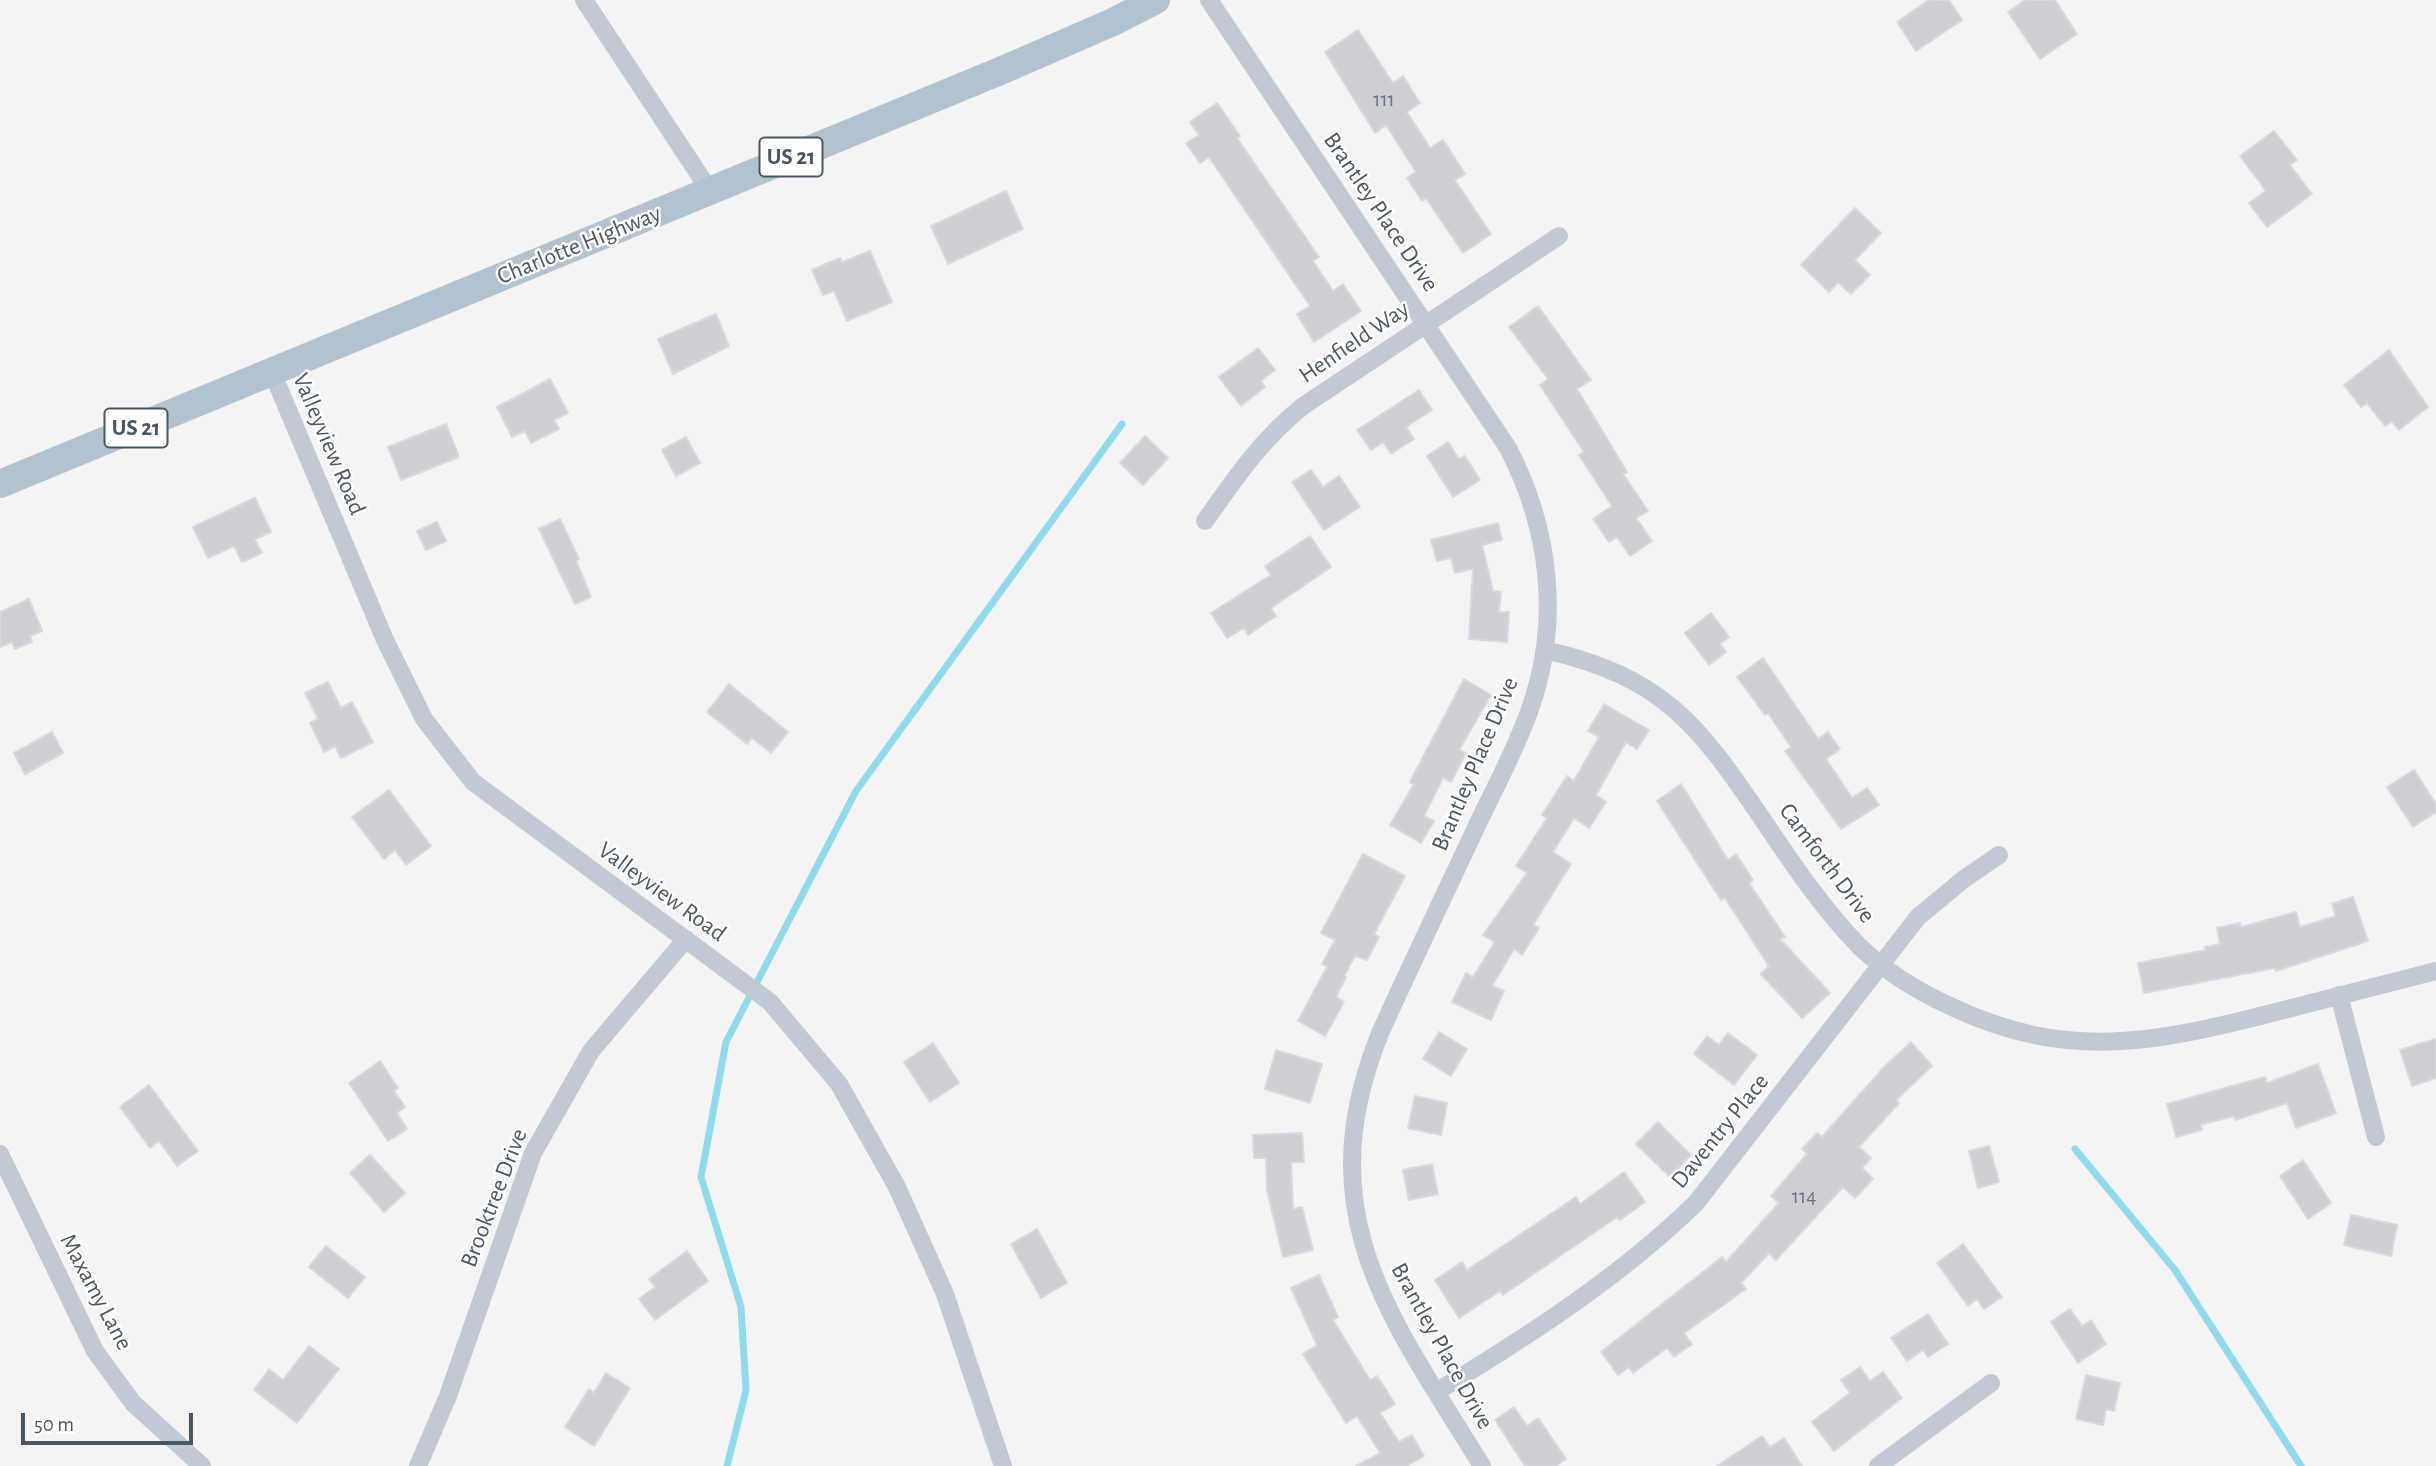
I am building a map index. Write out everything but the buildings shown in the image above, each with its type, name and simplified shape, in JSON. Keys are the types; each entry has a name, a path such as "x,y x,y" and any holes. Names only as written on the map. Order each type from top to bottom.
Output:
{"main road":[{"name":"Charlotte Highway","path":"0,484 1041,53 1156,0"}],"street":[{"path":"584,0 710,191"},
{"name":"Brantley Place Drive","path":"1209,0 1508,448 1537,517 1547,570 1549,617 1545,650 1530,711 1367,1064 1351,1143 1354,1210 1371,1274 1396,1326 1482,1466"},
{"name":"Henfield Way","path":"1205,521 1273,431 1303,406 1559,236"},
{"name":"Valleyview Road","path":"272,372 385,640 425,719 473,782 769,1002 839,1084 897,1186 945,1294 1003,1466"},
{"name":"Camforth Drive","path":"1545,650 1585,659 1623,674 1672,705 1696,727 1716,751 1804,881 1859,946 1883,966 1928,996 1983,1021 2042,1037 2071,1041 2150,1041 2436,971"},
{"name":"Daventry Place","path":"1436,1392 1520,1340 1666,1232 1696,1203 1919,917 1964,878 1999,855"},
{"name":"Brooktree Drive","path":"418,1466 448,1396 533,1153 591,1051 686,939"},
{"path":"2339,995 2375,1137"},
{"name":"Maxamy Lane","path":"0,1154 95,1351 133,1403 202,1466"},
{"path":"1878,1466 1991,1383"}],"waterway":[{"path":"727,1466 746,1390 741,1307 701,1177 726,1042 856,791 1122,424"},
{"path":"2075,1149 2175,1270 2301,1466"}]}
